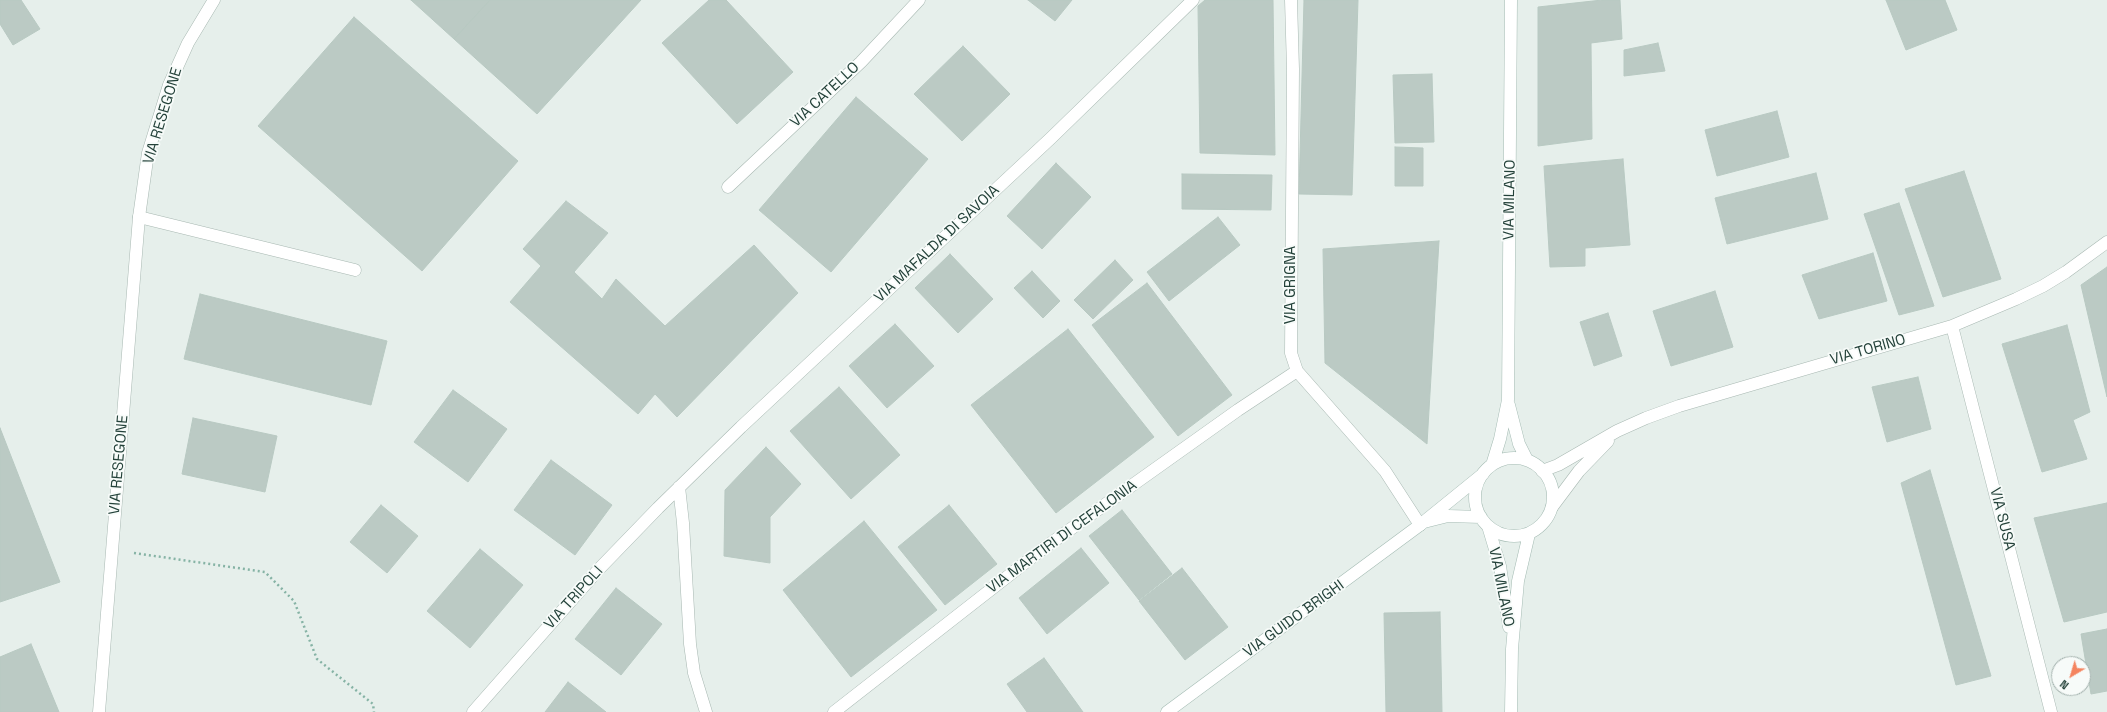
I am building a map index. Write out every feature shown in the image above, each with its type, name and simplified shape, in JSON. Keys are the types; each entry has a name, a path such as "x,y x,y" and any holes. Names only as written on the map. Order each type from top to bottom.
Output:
{"street":[{"name":"VIA RESEGONE","path":"98,712 139,217 148,153 169,85 188,43 214,0"},
{"name":"VIA CATELLO","path":"728,187 861,62 919,0"},
{"name":"VIA MAFALDA DI SAVOIA","path":"679,487 741,427 1051,138 1193,0"},
{"name":"VIA GRIGNA","path":"1290,0 1293,69 1290,353 1297,371 1385,471 1420,525"},
{"name":"VIA MILANO","path":"1492,465 1500,439 1508,400 1511,0"},
{"path":"139,217 355,270"},
{"name":"VIA TORINO","path":"1542,471 1558,465 1617,431 1646,418 1679,406 1952,326 2016,299 2042,286 2066,272 2107,242"},
{"name":"VIA SUSA","path":"1952,326 2051,712"},
{"name":"VIA MARTIRI DI CEFALONIA","path":"834,712 1044,548 1238,410 1297,371"},
{"name":"VIA MILANO","path":"1508,400 1519,444 1527,460"},
{"name":"VIA TORINO","path":"1552,507 1579,471 1617,431"},
{"path":"1514,458 1527,460 1536,465 1548,478 1553,495 1552,507 1540,527 1529,534 1516,536 1504,535 1484,521 1477,508 1475,496 1477,484 1483,474 1492,465 1501,460 1514,458"},
{"name":"VIA GUIDO BRIGHI","path":"1167,712 1420,525 1483,474"},
{"path":"679,487 690,644 694,673 706,712"},
{"name":"VIA TRIPOLI","path":"473,712 599,569 679,487"},
{"name":"VIA GUIDO BRIGHI","path":"1420,525 1433,519 1448,516 1484,521"},
{"name":"VIA MILANO","path":"1484,521 1500,566 1512,650"},
{"name":"VIA MILANO","path":"1511,712 1512,650 1518,581 1529,534"}],"path":[{"path":"112,550 265,572 294,601 317,659 373,704 374,712"}],"building":[{"path":"0,0 21,0 40,29 13,45 0,24"},
{"path":"411,0 490,0 454,39"},
{"path":"490,0 641,0 537,114 454,39"},
{"path":"709,0 726,0 793,72 737,124 662,43"},
{"path":"1028,0 1072,0 1055,21"},
{"path":"1205,0 1273,0 1275,155 1200,153 1198,6"},
{"path":"1304,0 1358,0 1352,195 1299,194"},
{"path":"1602,0 1620,0 1622,39 1591,43 1592,139 1538,146 1538,7"},
{"path":"1886,0 1945,0 1957,30 1906,50"},
{"path":"354,17 518,161 422,271 258,126"},
{"path":"1658,43 1665,71 1624,76 1624,50"},
{"path":"963,46 1010,94 962,141 914,94"},
{"path":"1432,74 1434,142 1395,143 1393,75"},
{"path":"856,97 928,159 831,272 759,210"},
{"path":"1777,111 1789,157 1717,176 1705,130"},
{"path":"1395,147 1423,148 1423,186 1395,186"},
{"path":"1623,159 1630,245 1585,248 1585,266 1550,267 1544,166"},
{"path":"1056,163 1091,197 1042,249 1007,216"},
{"path":"1964,171 2001,279 1943,297 1905,189"},
{"path":"1816,173 1828,219 1727,244 1715,198"},
{"path":"1182,174 1272,175 1271,210 1182,209"},
{"path":"566,201 608,233 574,272 602,299 616,279 665,326 754,245 798,293 677,417 655,394 638,414 510,302 541,266 523,249"},
{"path":"1899,203 1934,306 1899,315 1864,214"},
{"path":"1218,217 1240,245 1169,301 1147,272"},
{"path":"1439,241 1427,444 1325,363 1323,249"},
{"path":"1873,253 1887,301 1819,319 1802,275"},
{"path":"950,254 993,299 958,333 915,288"},
{"path":"1115,260 1133,280 1093,319 1074,300"},
{"path":"2107,267 2107,397 2081,285"},
{"path":"1032,271 1060,301 1043,318 1014,288"},
{"path":"1147,283 1232,395 1178,436 1092,325"},
{"path":"1715,291 1733,347 1671,366 1653,311"},
{"path":"200,294 387,341 371,405 184,359"},
{"path":"1608,313 1622,356 1594,366 1580,322"},
{"path":"895,324 934,366 887,408 849,366"},
{"path":"2067,325 2090,412 2073,420 2087,459 2042,472 2002,344"},
{"path":"1068,329 1154,437 1056,513 971,405"},
{"path":"1918,377 1931,429 1887,442 1872,387"},
{"path":"839,387 900,455 851,499 790,431"},
{"path":"453,390 507,429 468,482 414,442"},
{"path":"193,418 277,436 265,492 182,474"},
{"path":"0,428 60,582 0,602"},
{"path":"766,447 801,484 770,517 770,563 724,556 725,490"},
{"path":"551,460 612,505 575,555 514,510"},
{"path":"1930,470 1991,676 1956,685 1901,483"},
{"path":"2107,503 2107,612 2064,622 2034,518"},
{"path":"381,505 418,536 387,573 350,542"},
{"path":"949,505 997,564 945,605 898,547"},
{"path":"1122,510 1172,574 1139,600 1089,536"},
{"path":"864,521 937,610 851,677 783,590"},
{"path":"1081,548 1109,583 1047,634 1019,598"},
{"path":"480,549 523,585 470,648 427,611"},
{"path":"1182,568 1228,627 1185,660 1139,601"},
{"path":"616,588 662,624 621,675 575,639"},
{"path":"1440,612 1442,712 1386,712 1384,613"},
{"path":"2107,629 2107,691 2091,694 2091,656 2085,656 2081,634"},
{"path":"31,644 59,712 0,712 0,657"},
{"path":"1044,658 1083,712 1027,712 1007,684"},
{"path":"568,682 606,712 545,712"}]}
